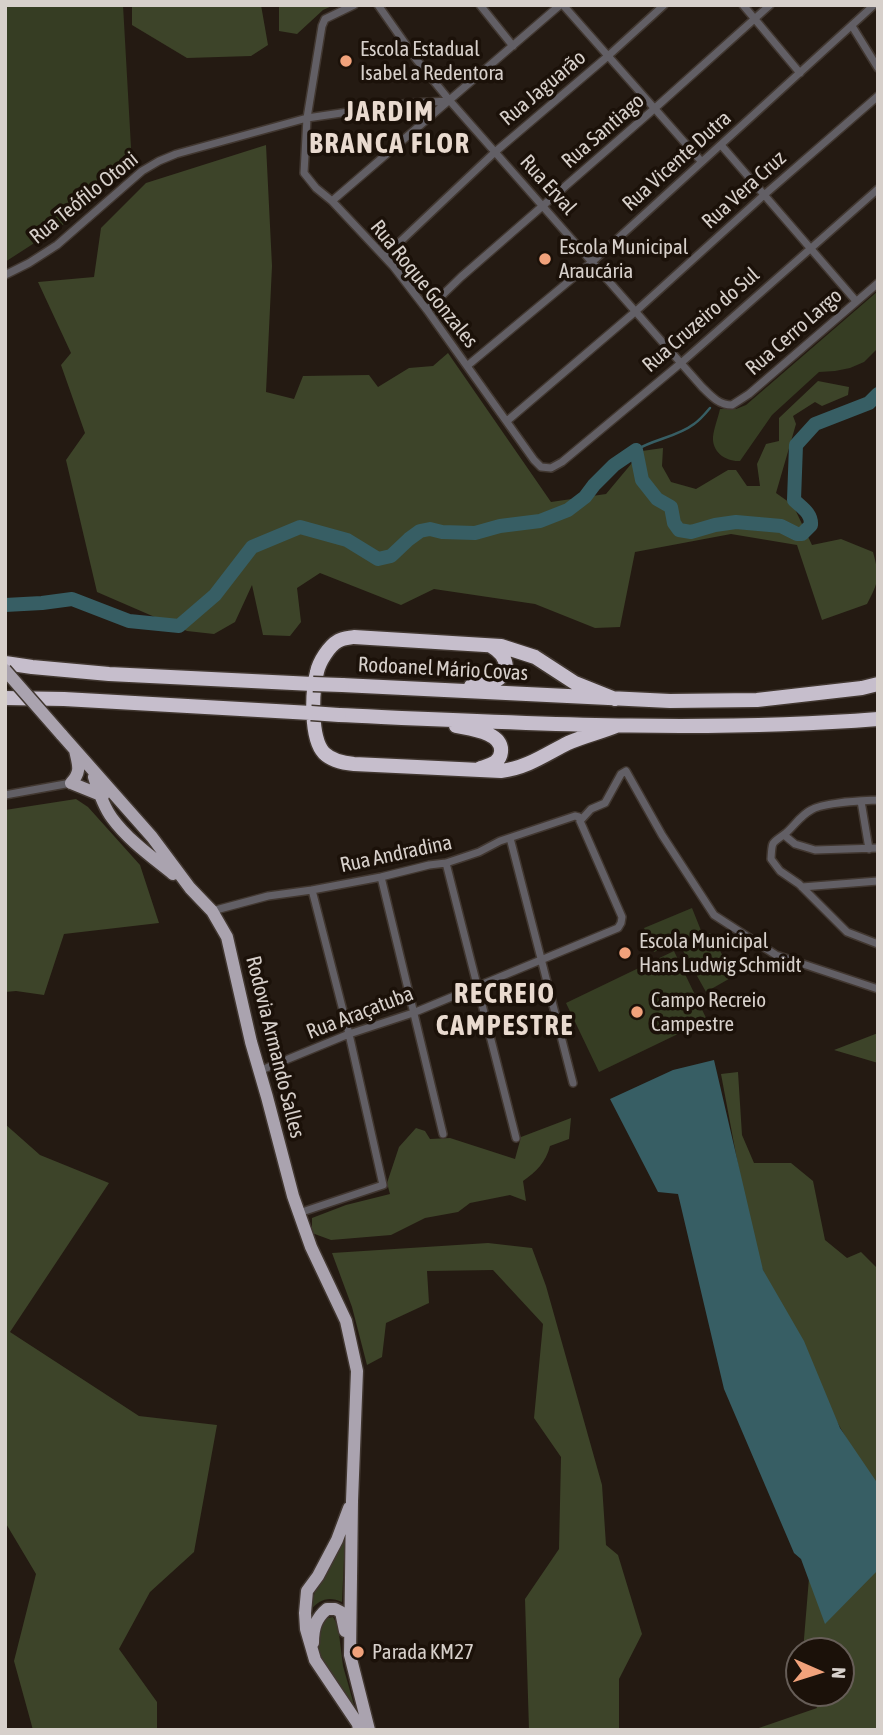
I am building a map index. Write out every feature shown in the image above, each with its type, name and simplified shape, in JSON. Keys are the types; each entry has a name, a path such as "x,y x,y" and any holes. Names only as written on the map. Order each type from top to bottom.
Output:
{"highway":[{"path":"615,699 575,683 535,657 501,646 354,637 339,640 332,646 317,671 313,724 316,740 332,759 354,764 473,771 514,769 528,765 571,742 616,726"},
{"path":"435,690 489,684 504,674 505,658 487,644"},
{"name":"Rodoanel Mário Covas","path":"5,663 109,674 670,701 757,700 878,684"},
{"path":"5,698 616,726 758,726 878,719"},
{"path":"424,719 495,738 500,744 499,760 473,771"}],"main road":[{"name":"Rodovia Armando Salles","path":"5,670 152,837 190,888 212,911 227,937 259,1072 299,1213 311,1247 346,1321 357,1371 350,1655 369,1730"},
{"path":"71,783 78,770 75,750"},
{"path":"89,766 93,786 111,817 141,848 190,888"},
{"path":"71,783 93,786 119,800"},
{"path":"71,783 93,786"},
{"name":"Rodovia Armando Salles","path":"352,1501 337,1541 307,1591 305,1613 306,1629 315,1660 358,1724 359,1730"},
{"path":"315,1660 315,1626 319,1615 327,1609 341,1612 350,1655"}],"street":[{"name":"Rua Roque Gonzales","path":"354,5 325,19 322,26 307,118 304,173 385,256 541,467"},
{"name":"Rua Erval","path":"378,5 450,101 681,363 715,400 732,405"},
{"path":"480,5 513,46"},
{"path":"332,201 562,5 701,161"},
{"name":"Rua Jaguarão","path":"385,256 495,152 664,5"},
{"path":"743,5 800,73"},
{"name":"Rua Santiago","path":"427,310 770,5"},
{"name":"Rua Vicente Dutra","path":"467,366 592,262 873,5"},
{"path":"852,26 878,68"},
{"name":"Rua Vera Cruz","path":"507,421 636,311 878,96"},
{"name":"Rua Teófilo Otoni","path":"5,275 57,245 142,171 176,154 307,118 410,103 450,101"},
{"path":"721,145 856,301"},
{"name":"Rua Cruzeiro do Sul","path":"541,467 551,468 562,463 681,363 878,189"},
{"name":"Rua Cerro Largo","path":"732,405 749,394 878,283"},
{"path":"580,821 591,809 605,803 621,774 626,771 662,835 715,915 776,955 878,989"},
{"path":"5,795 71,783"},
{"path":"878,800 812,808 784,835 778,836 772,845 771,859 848,932 878,944"},
{"path":"784,835 794,844 814,850 874,848 861,802"},
{"name":"Rua Andradina","path":"212,911 268,896 312,890 446,863 479,852 500,841 575,816 579,817 580,821"},
{"name":"Rua Araçatuba","path":"259,1072 349,1034 413,1013 618,928 622,917 580,821"},
{"path":"510,838 573,1083"},
{"path":"446,863 516,1138"},
{"path":"381,877 443,1134"},
{"path":"802,887 878,881"},
{"path":"299,1213 383,1185 349,1034 312,890"}],"green space":[{"path":"5,5 123,5 132,165 101,188 67,222 5,262"},
{"path":"132,5 261,5 268,45 251,56 187,58 132,25"},
{"path":"279,5 334,5 323,10 297,34 279,31"},
{"path":"266,145 272,266 266,392 294,399 303,376 369,375 378,387 409,368 433,366 448,353 551,502 606,494 642,451 663,448 662,466 671,482 696,489 728,470 736,470 747,486 760,486 757,464 766,444 779,441 779,418 818,381 849,387 848,395 822,406 815,402 793,416 796,424 776,493 793,505 812,545 841,539 873,552 877,579 867,604 822,620 797,545 731,534 635,552 620,627 595,628 535,604 434,589 401,605 320,573 297,588 301,622 290,636 263,635 252,585 235,622 214,634 187,631 97,592 66,460 85,433 61,365 71,353 38,282 94,277 101,228 146,183"},
{"path":"878,291 878,348 864,362 850,368 819,372 772,415 740,461 721,455 713,442 720,409 736,409 746,405"},
{"path":"76,799 88,807 140,865 159,923 64,934 44,995 5,992 5,810"},
{"path":"692,908 702,933 654,952 644,928"},
{"path":"710,933 734,976 706,992 682,949"},
{"name":"Campo Recreio Campestre","path":"674,951 707,1020 599,1072 566,1003"},
{"path":"878,1033 878,1063 834,1050"},
{"path":"738,1072 742,1135 754,1163 791,1163 813,1181 825,1240 847,1258 861,1252 878,1269 878,1494 791,1341 741,1215 741,1181 721,1074"},
{"path":"571,1118 569,1139 550,1146 540,1166 523,1181 526,1201 510,1195 470,1203 458,1212 425,1218 391,1235 331,1240 312,1233 312,1218 346,1205 390,1194 387,1183 399,1147 416,1128 425,1131 430,1139 450,1138 515,1159 521,1137"},
{"path":"5,1124 40,1155 109,1183 10,1332 139,1416 217,1425 194,1552 150,1592 119,1649 157,1702 157,1730 33,1730 14,1661 36,1574 5,1522"},
{"path":"488,1243 532,1248 546,1286 602,1485 606,1545 618,1555 642,1634 619,1679 619,1730 529,1730 525,1599 559,1549 561,1457 534,1418 543,1324 493,1270 427,1271 429,1303 386,1323 382,1357 367,1365 352,1307 332,1253"},
{"path":"345,1537 342,1602 324,1600 310,1611 315,1591"},
{"path":"878,1546 878,1730 753,1730 817,1707 855,1707 855,1637 804,1637 809,1578"},
{"path":"333,1617 338,1626 343,1666 354,1705 327,1669 317,1647 322,1619"}],"water":[{"path":"714,1060 763,1270 804,1341 840,1428 878,1484 878,1570 825,1624 801,1559 794,1553 724,1389 678,1194 658,1192 610,1099 673,1070"}],"waterway":[{"path":"5,605 72,599 129,621 179,626 215,595 252,547 300,527 347,540 378,559 391,556 420,531 430,529 475,533 500,526 540,521 568,510 585,497 614,465 636,450 642,480 657,499 671,507 674,523 679,530 691,532 736,522 781,526 802,534 811,525 811,521 806,511 794,500 796,445 815,424 869,403 878,394"},
{"path":"636,450 687,428 710,408"}],"place":[{"name":"Escola Estadual Isabel a Redentora","path":"346,61"},
{"name":"Escola Municipal Araucária","path":"545,259"},
{"name":"Escola Municipal Hans Ludwig Schmidt","path":"625,953"},
{"name":"Campo Recreio Campestre","path":"637,1012"},
{"name":"Parada KM27","path":"358,1652"}],"district":[{"name":"JARDIM BRANCA FLOR","path":"390,128"},
{"name":"RECREIO CAMPESTRE","path":"505,1010"}]}
